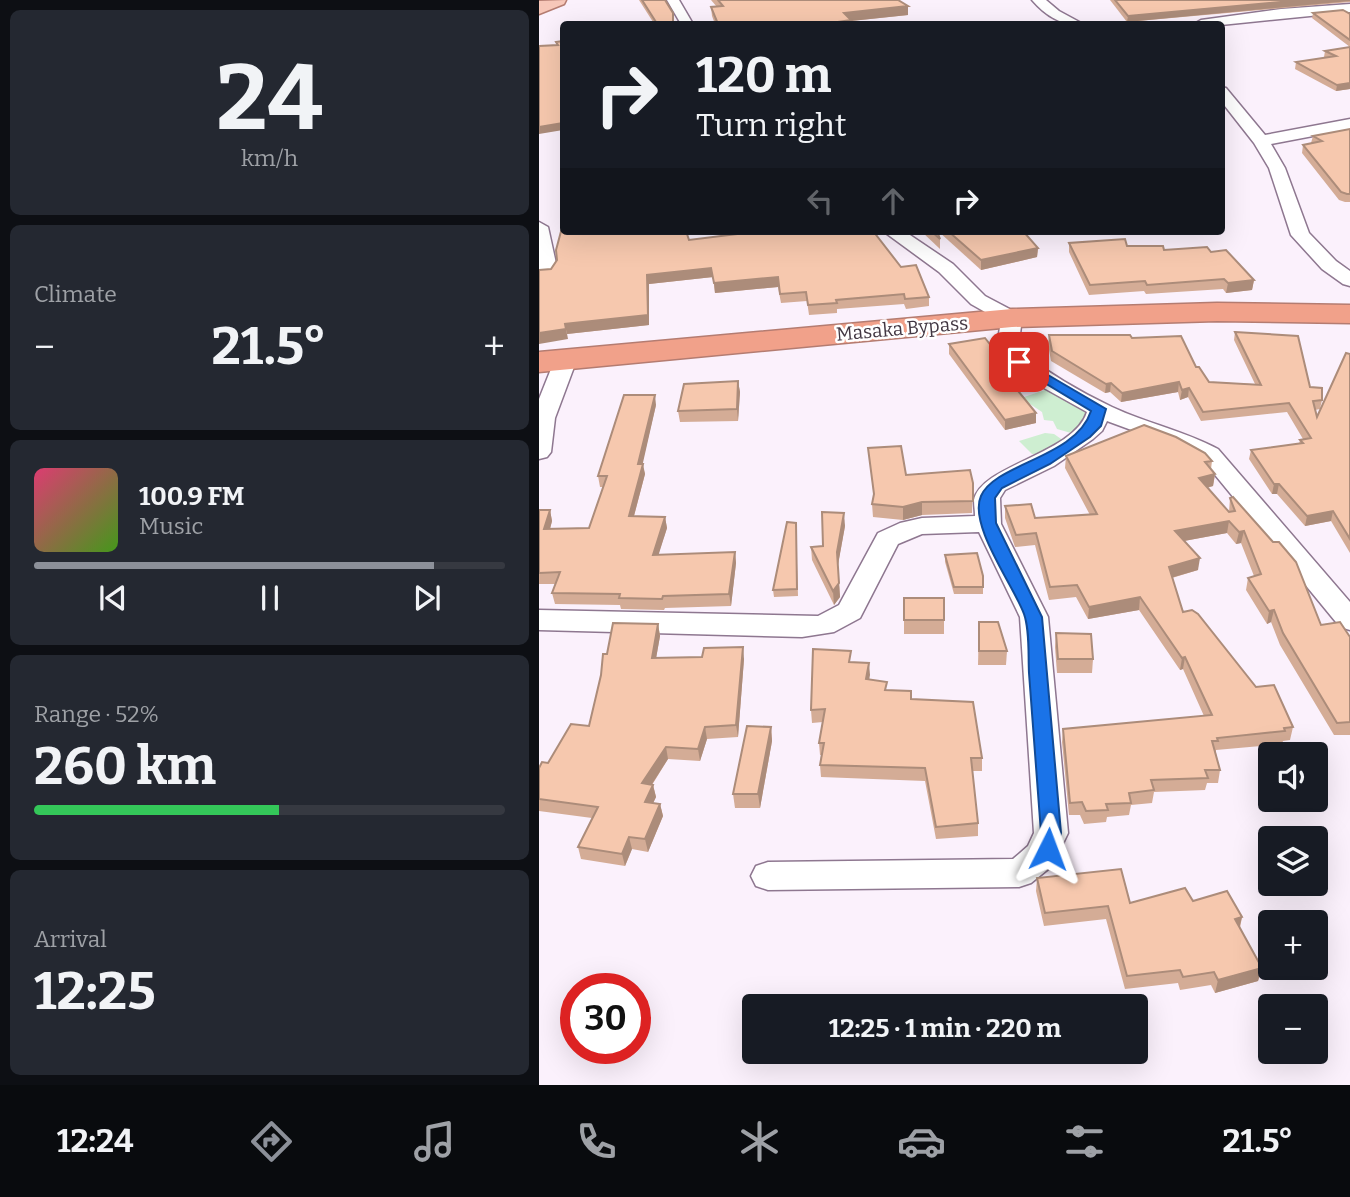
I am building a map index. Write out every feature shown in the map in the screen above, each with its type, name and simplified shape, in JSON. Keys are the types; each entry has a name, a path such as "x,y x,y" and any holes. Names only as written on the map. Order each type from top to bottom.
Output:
{"highway":[{"name":"Masaka Bypass","path":"552,360 1013,318 1217,312 1350,314"}],"main road":[{"path":"539,9 558,0"}],"street":[{"path":"673,0 685,21"},
{"path":"1038,0 1054,14 1069,21"},
{"path":"1223,21 1350,8"},
{"path":"1225,96 1261,141 1284,181 1300,235 1329,265 1350,280"},
{"path":"1261,141 1350,124"},
{"path":"539,227 547,268"},
{"path":"898,235 946,268 978,300 1013,318 1007,352 1031,371 1099,409 1184,439 1210,454 1350,620"},
{"path":"539,452 552,360"},
{"path":"768,876 1019,873 1037,861 1048,849 1051,833 1034,617 988,523 987,498 996,485 1045,461 1085,434 1094,426 1099,409"},
{"path":"539,620 802,627 824,625 850,611 887,539 897,531 913,527 988,523"}],"green space":[{"path":"1051,388 1082,403 1089,414 1081,426 1071,433 1057,429 1053,421 1044,420 1042,412 1021,398"},
{"path":"1045,433 1054,434 1067,443 1041,454 1032,454 1019,441"}],"building":[{"path":"642,0 665,0 673,13 673,21 655,21"},
{"path":"718,0 898,0 908,6 844,13 851,20 844,21 717,21 711,7 723,6"},
{"path":"1115,0 1302,0 1128,16"},
{"path":"1343,10 1350,14 1350,40 1313,13"},
{"path":"560,41 560,124 539,127 539,46 558,45 556,42"},
{"path":"1350,47 1350,83 1337,85 1296,62 1336,56 1325,51"},
{"path":"1350,129 1350,194 1347,194 1341,192 1303,145 1322,141 1313,136"},
{"path":"560,235 687,235 689,240 729,235 876,235 901,267 916,265 929,297 905,299 904,294 808,305 806,292 780,294 778,277 714,283 711,268 647,275 648,315 565,324 566,329 539,333 539,270 551,269 557,260 556,250"},
{"path":"953,235 1027,235 1038,248 981,260"},
{"path":"1125,239 1127,246 1163,246 1164,250 1207,247 1211,252 1226,250 1254,280 1228,283 1224,279 1147,285 1145,281 1090,285 1069,243"},
{"path":"1235,332 1298,336 1310,387 1322,388 1322,400 1313,401 1317,417 1346,353 1350,354 1350,539 1333,511 1307,516 1279,484 1274,484 1251,450 1303,443 1300,440 1311,438 1289,403 1203,412 1189,388 1182,390 1179,382 1122,393 1111,383 1106,384 1052,351 1049,335 1130,335 1132,338 1181,336 1196,367 1199,367 1209,382 1261,385"},
{"path":"985,338 1000,357 1007,356 1024,379 1010,381 1036,413 1005,420 949,344"},
{"path":"738,381 737,409 678,411 684,384"},
{"path":"624,395 655,395 638,464 643,464 629,516 665,517 653,555 735,552 729,594 663,596 662,599 619,598 620,594 552,593 560,572 539,573 539,510 550,510 544,529 589,528 607,476 598,476"},
{"path":"1144,425 1176,437 1205,453 1212,461 1205,462 1215,474 1199,478 1229,512 1235,511 1230,498 1233,497 1273,542 1279,542 1296,562 1321,625 1340,622 1350,637 1350,722 1337,723 1283,633 1274,610 1269,611 1248,578 1261,574 1244,531 1239,532 1229,521 1175,531 1200,558 1169,567 1183,612 1192,610 1198,614 1256,687 1274,685 1293,727 1284,728 1285,731 1217,738 1218,741 1212,741 1220,770 1205,770 1208,778 1151,780 1154,790 1129,793 1131,803 1106,804 1108,810 1086,811 1082,802 1070,803 1063,729 1212,715 1185,657 1182,658 1140,597 1089,607 1077,585 1050,587 1036,533 1016,535 1005,506 1031,504 1035,518 1097,514 1066,456"},
{"path":"901,446 906,475 970,470 973,501 922,502 903,507 872,504 874,494 868,448"},
{"path":"822,512 844,513 837,552 839,583 833,591 811,547 823,546"},
{"path":"787,522 796,523 797,589 773,590"},
{"path":"977,553 983,587 954,587 945,555"},
{"path":"904,598 944,598 944,620 904,620"},
{"path":"979,622 998,622 1007,651 979,651"},
{"path":"613,623 658,624 652,658 702,657 704,648 743,647 736,725 705,727 698,749 666,747 642,783 653,785 645,802 660,804 645,839 629,837 622,854 578,847 598,807 539,799 539,768 542,762 548,763 571,724 589,726 603,654 607,654"},
{"path":"1056,633 1091,634 1093,659 1058,659"},
{"path":"813,649 851,651 849,662 869,663 866,679 887,682 885,690 911,691 911,699 973,702 982,758 971,758 978,823 936,827 925,768 820,765 824,743 819,743 825,709 811,710"},
{"path":"747,726 771,727 758,794 733,794"},
{"path":"1121,869 1130,903 1185,888 1193,901 1227,891 1242,917 1235,919 1258,961 1258,969 1218,980 1214,972 1183,977 1180,970 1127,976 1108,906 1045,913 1037,878"}],"route":[{"path":"1019,362 1099,409 1094,426 1085,434 1045,461 996,485 987,498 988,523 1034,617 1051,833 1048,849"}]}
